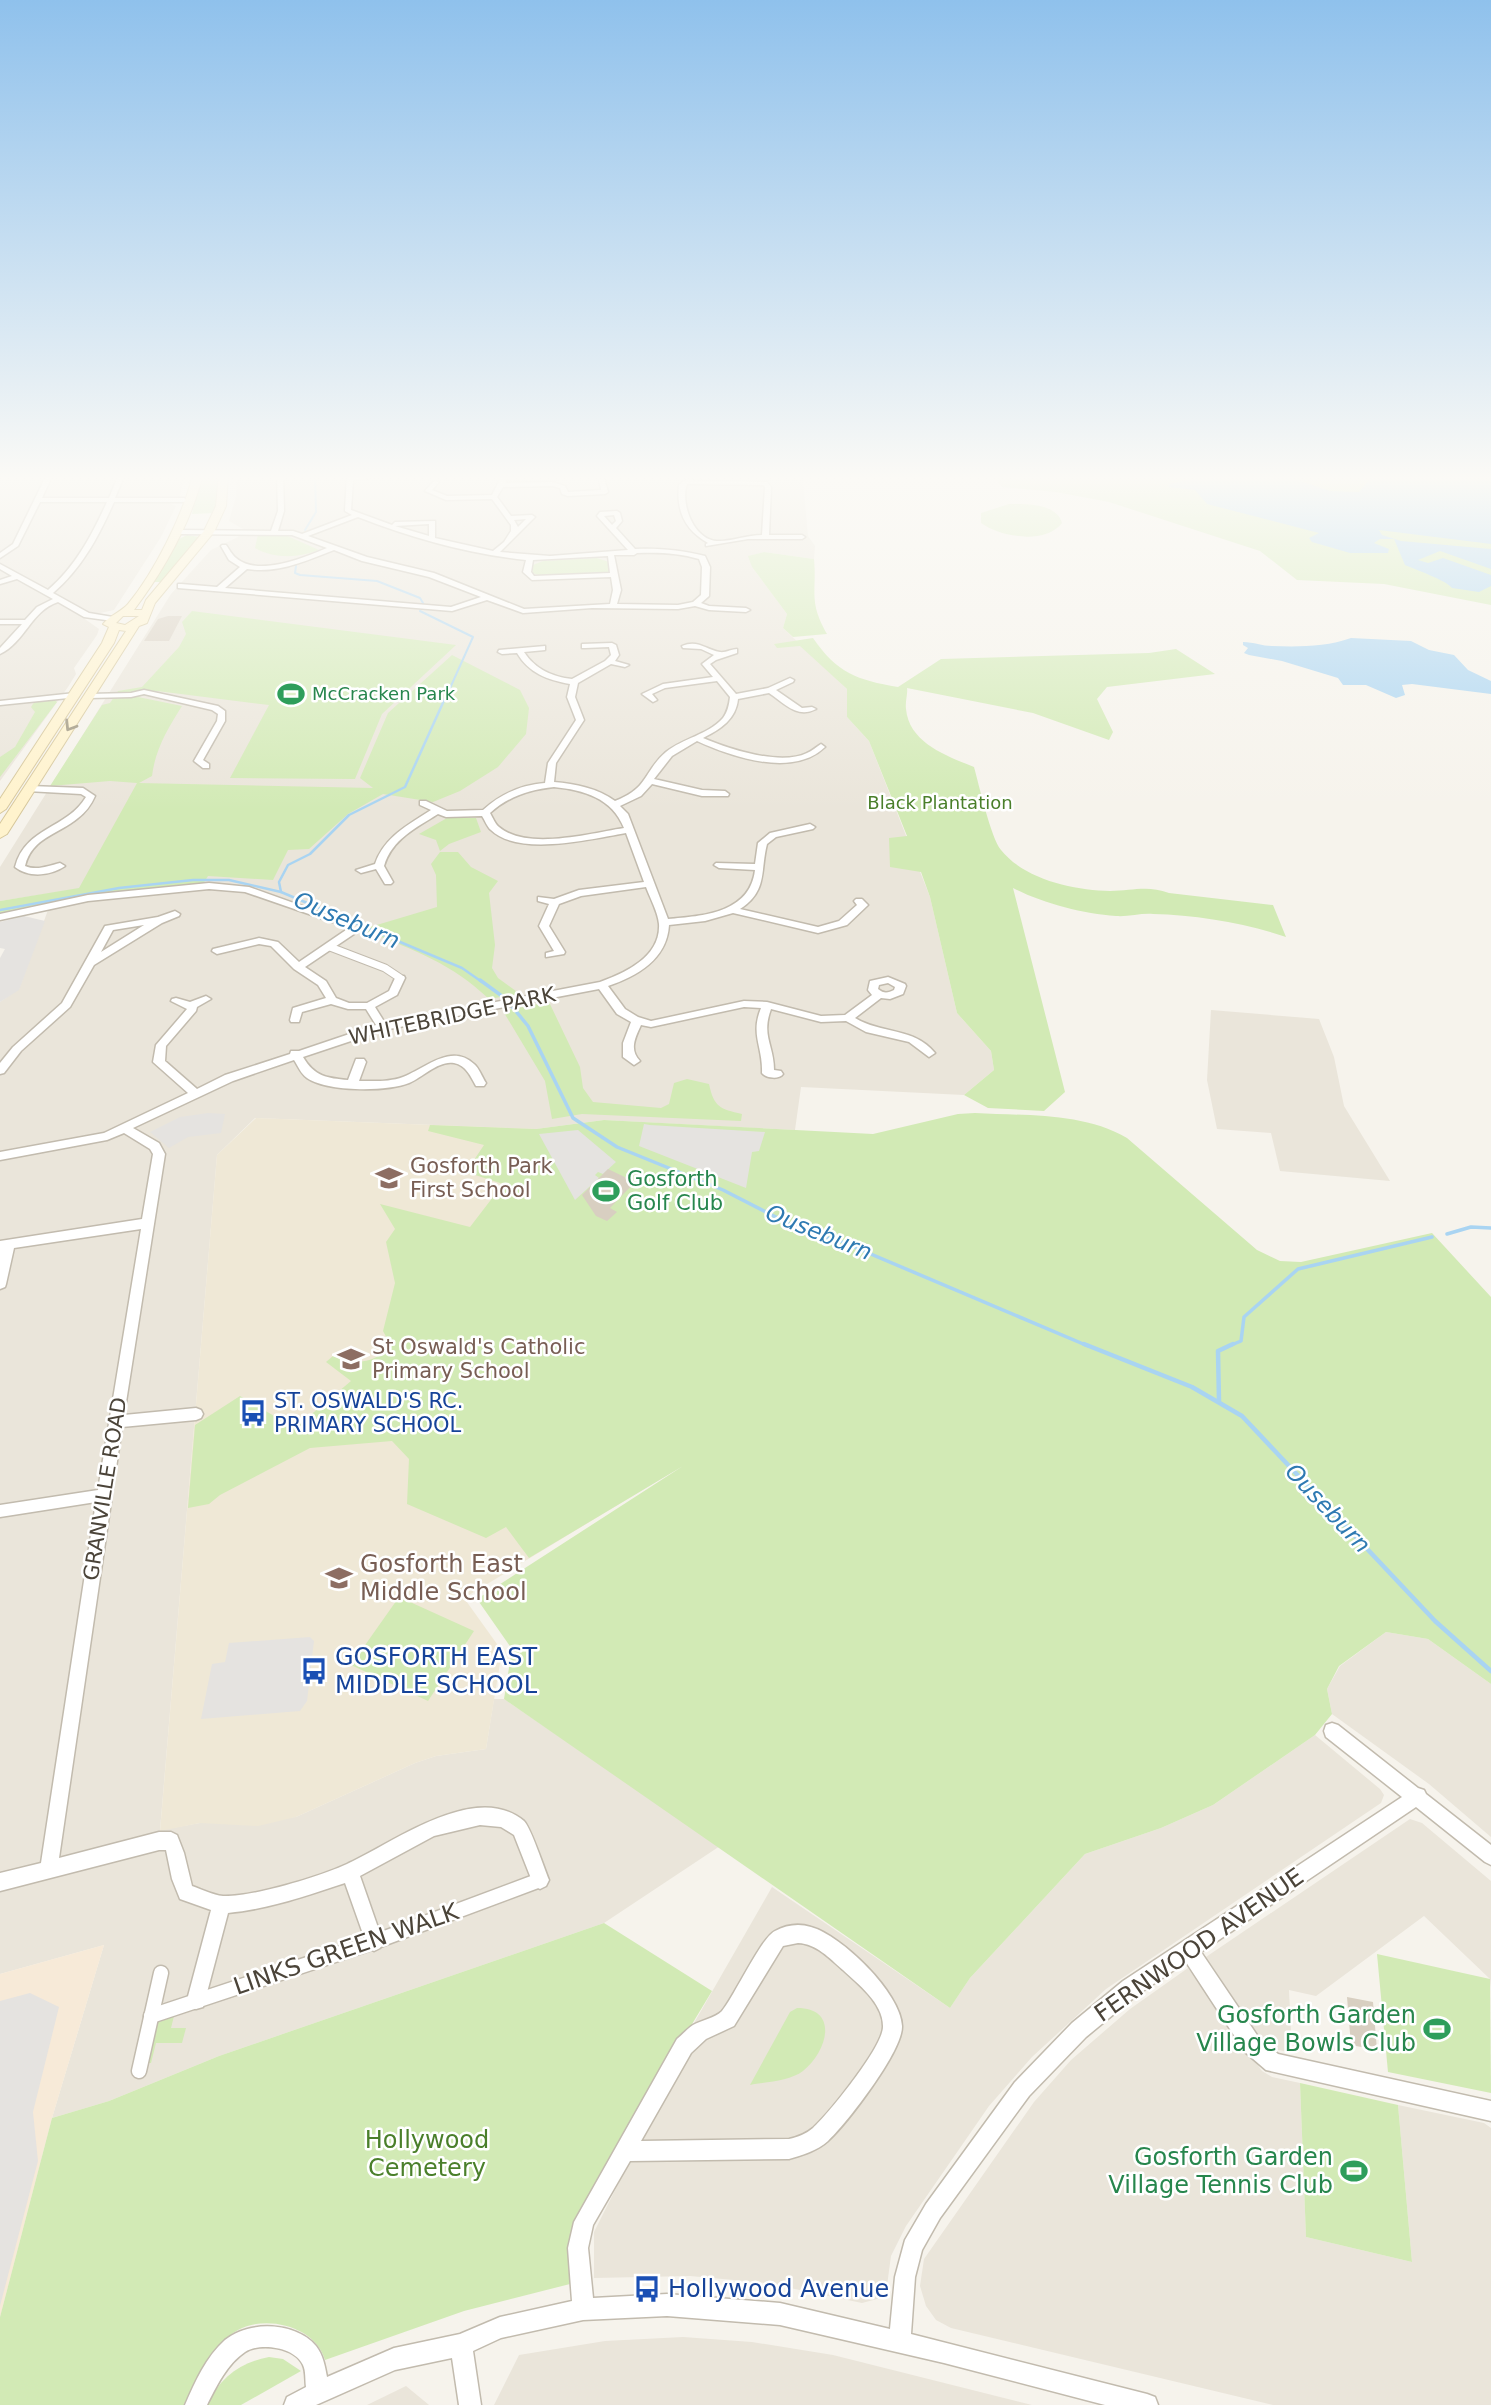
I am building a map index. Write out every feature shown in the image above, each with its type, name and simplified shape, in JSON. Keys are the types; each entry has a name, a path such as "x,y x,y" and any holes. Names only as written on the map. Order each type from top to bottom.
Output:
{"main road":[{"path":"0,808 75,695 112,624 131,607 144,586"},
{"path":"0,834 134,627 145,618 144,613 165,586"},
{"path":"124,612 144,613"},
{"path":"112,624 134,627"}],"street":[{"path":"37,586 86,615 112,624"},
{"path":"49,593 55,586"},
{"path":"183,586 452,610 485,598"},
{"path":"219,589 222,586"},
{"path":"457,586 523,611 614,606 678,607 695,604 709,608 746,610"},
{"path":"614,606 616,586"},
{"path":"695,604 705,596 705,586"},
{"path":"0,652 10,645 42,604 60,599"},
{"path":"0,622 28,622"},
{"path":"549,785 552,763 580,720 570,697 574,682 581,675 610,662 615,655 612,645 585,646"},
{"path":"686,646 709,648 720,655"},
{"path":"502,652 542,648"},
{"path":"616,804 637,796 651,781 668,755 725,720 735,705 734,697 710,672 706,664 720,655 734,651"},
{"path":"520,652 531,667 557,679 574,682"},
{"path":"610,662 625,665"},
{"path":"653,699 646,694 660,683 718,679"},
{"path":"734,697 770,690 790,680"},
{"path":"770,690 803,714 812,709"},
{"path":"89,696 144,692 215,708 222,713 221,720 202,763 187,762"},
{"path":"0,703 75,695"},
{"path":"696,738 726,751 759,758 818,750 827,758"},
{"path":"651,781 702,793 725,794"},
{"path":"423,803 436,811 460,815 485,813 494,802 508,793 528,786 549,785 590,792 616,804 664,922 715,916 733,910 756,888 763,843 773,835 808,830"},
{"path":"30,789 83,791 91,796 87,807 72,820 31,843 21,858 20,867 29,871 60,866"},
{"path":"379,866 387,845 436,811"},
{"path":"485,813 488,825 501,835 522,841 545,842 628,830"},
{"path":"719,865 760,867"},
{"path":"361,870 379,866"},
{"path":"379,866 388,882"},
{"path":"541,899 555,902 579,893 649,884"},
{"path":"0,917 88,898 209,886 246,889 336,920"},
{"path":"555,902 544,926 558,953"},
{"path":"733,910 818,930 843,923 864,905"},
{"path":"92,962 160,920 175,914"},
{"path":"0,1070 17,1049 66,1006 109,928 160,920"},
{"name":"WHITEBRIDGE PARK","path":"0,1156 91,1140 124,1128 195,1093 295,1053 382,1027 601,985 632,973 652,957 663,941 664,922"},
{"path":"259,941 265,930"},
{"path":"299,967 351,932"},
{"path":"217,951 259,941 275,944 299,967 322,983 332,1000 348,1006 369,1006 387,998 398,983"},
{"path":"331,947 385,968 398,983 409,990"},
{"path":"601,985 622,1014 636,1022 664,1023 744,1004 767,1006 821,1018 848,1018 866,1030 911,1038 923,1045 929,1053"},
{"path":"848,1018 879,995"},
{"path":"176,1001 191,1006 206,999"},
{"path":"294,1013 332,1000"},
{"path":"191,1006 190,1015 168,1034 158,1055 163,1069 195,1093"},
{"path":"369,1006 382,1027"},
{"path":"767,1006 758,1025 769,1051 769,1074"},
{"path":"634,1061 629,1057 628,1042 636,1022"},
{"path":"295,1053 309,1073 319,1080 353,1083 400,1082 430,1064 457,1059 471,1067 480,1083"},
{"path":"353,1083 360,1062"},
{"name":"GRANVILLE ROAD","path":"49,1869 115,1422 159,1154 155,1146 124,1128"},
{"path":"0,1284 5,1245 148,1223"},
{"path":"115,1422 196,1414"},
{"path":"0,1511 104,1495"},
{"path":"1332,1731 1491,1856"},
{"name":"FERNWOOD AVENUE","path":"900,2341 905,2277 912,2247 933,2211 1022,2090 1079,2030 1130,1988 1418,1796"},
{"path":"0,1882 159,1841 171,1841 176,1849 177,1877 186,1893 221,1905 292,1892 350,1872 431,1828 480,1816 504,1819 520,1829 540,1880"},
{"path":"350,1872 373,1942"},
{"name":"LINKS GREEN WALK","path":"151,2016 373,1942 540,1880"},
{"path":"196,2000 221,1905"},
{"path":"583,2309 578,2248 583,2222 684,2046 699,2032 727,2019 777,1939 785,1935 802,1934 819,1939 881,1994 890,2011 894,2030 888,2047 821,2133 805,2145 789,2149 625,2151"},
{"path":"1188,1949 1252,2045 1273,2063 1491,2111"},
{"path":"139,2071 161,1973"},
{"path":"295,2405 394,2359 461,2345 500,2328 583,2309 667,2305 780,2314 900,2341 1147,2405"},
{"path":"196,2405 207,2378 239,2343 270,2336 296,2344 312,2358 318,2392"},
{"path":"461,2345 470,2405"}],"shaded area":[{"path":"0,586 129,586 114,610 82,617 99,629 97,635 74,668 76,674 68,687 0,781"},
{"path":"178,586 766,586 787,614 783,628 847,689 847,717 869,741 930,897 957,1013 991,1051 994,1070 964,1095 801,1087 795,1130 604,1120 536,1129 255,1118 217,1155 160,1830 200,1823 296,1817 415,1763 436,1756 486,1749 494,1699 504,1699 720,1846 604,1923 219,2056 109,2101 52,2118 104,1945 0,1974 0,1002 19,989 48,910 78,889 0,901 0,867"},
{"path":"24,916 45,921 19,990 0,1002 0,958 5,949 0,948 0,922"},
{"path":"1211,1010 1319,1019 1334,1057 1344,1106 1390,1181 1280,1171 1271,1133 1217,1129 1207,1080"},
{"path":"208,1113 225,1114 221,1133 188,1137 169,1148 150,1132 180,1117"},
{"path":"256,1118 536,1129 715,1446 464,1598 502,1651 486,1749 436,1756 415,1763 296,1817 258,1826 200,1823 160,1831 217,1155"},
{"path":"644,1124 765,1132 759,1151 752,1152 746,1188 639,1146"},
{"path":"578,1130 616,1162 603,1174 598,1172 595,1175 599,1178 575,1200 539,1134"},
{"path":"1386,1632 1428,1639 1491,1684 1491,1837 1429,1784 1332,1714 1327,1689 1340,1666"},
{"path":"310,1637 314,1641 307,1701 300,1711 201,1719 212,1664 225,1662 229,1643"},
{"path":"1315,1735 1380,1789 1384,1795 1381,1803 1106,1989 1032,2057 989,2106 906,2226 891,2256 886,2293 862,2303 766,2283 690,2276 594,2278 594,2232 687,2047 690,2030 772,1887 950,2008 970,1978 1085,1854 1161,1828 1213,1805"},
{"path":"1410,1819 1422,1823 1491,1881 1491,1987 1490,1979 1424,1916 1316,1996 1289,1990 1292,2053 1265,2047 1200,1961"},
{"path":"104,1945 52,2118 0,2317 0,1974"},
{"path":"1188,1968 1262,2071 1272,2077 1300,2083 1306,2237 1412,2262 1398,2105 1484,2123 1491,2128 1491,2405 1273,2405 951,2328 936,2320 926,2306 920,2286 924,2259 1034,2102 1071,2060 1130,2009"},
{"path":"30,1993 59,2007 33,2112 38,2161 0,2306 0,2001"},
{"path":"683,2337 752,2342 833,2355 1032,2405 494,2405 519,2355 605,2341"},
{"path":"406,2386 429,2405 367,2405"}],"green space":[{"path":"766,586 814,586 817,613 827,634 793,637 783,628 787,614"},
{"path":"1395,586 1491,586 1491,605"},
{"path":"192,611 456,645 382,714 355,779 230,778 269,705 157,691 138,697 182,706 159,748 152,776 139,783 373,788 360,778 388,713 452,655 520,690 529,708 526,734 498,767 460,791 433,802 383,794 348,814 309,849 288,850 273,880 208,876 203,884 108,893 0,914 0,901 79,888 137,783 110,781 50,786 102,705 110,703 118,691 142,687 179,647 186,634 182,622"},
{"name":"Black Plantation","path":"813,638 831,659 849,673 898,687 941,659 1149,653 1176,649 1215,674 1107,687 1097,699 1113,732 1109,740 1033,713 907,688 909,721 914,731 931,747 974,767 997,844 1023,869 1051,881 1081,888 1110,891 1154,889 1273,905 1286,937 1204,918 1090,913 1050,903 1013,888 1065,1092 1044,1111 988,1108 964,1095 994,1070 991,1051 957,1013 930,897 921,872 890,867 889,838 907,836 869,741 847,717 847,689 800,646 777,648 774,644"},
{"path":"52,698 57,702 0,777 0,757 15,747 35,712 31,707 35,701"},
{"path":"447,818 476,818 481,832 449,844 440,851 436,840 419,834"},
{"path":"440,852 458,852 471,867 498,881 489,893 495,945 492,968 498,978 520,994 489,999 447,967 368,932 370,927 437,907 436,875 431,864"},
{"path":"549,1002 580,1067 583,1088 593,1102 661,1108 669,1104 674,1083 687,1079 709,1084 713,1098 719,1106 742,1114 741,1121 582,1114 552,1119 545,1081 503,1011"},
{"name":"Gosforth Golf Club","path":"958,1114 1073,1119 1127,1138 1257,1250 1280,1261 1301,1262 1432,1233 1491,1297 1491,1684 1428,1639 1386,1632 1339,1666 1327,1689 1332,1714 1315,1735 1213,1805 1161,1828 1085,1854 970,1978 950,2008 504,1699 512,1649 477,1599 683,1466 529,1558 506,1527 486,1538 407,1504 409,1459 392,1441 310,1448 220,1495 209,1504 188,1508 195,1425 240,1396 295,1428 351,1381 326,1362 333,1356 356,1362 372,1359 385,1351 390,1344 383,1331 395,1283 386,1242 395,1229 380,1204 470,1227 503,1184 466,1172 484,1145 428,1131 430,1125 536,1129 604,1120 873,1134"},
{"path":"399,1597 474,1631 428,1701 351,1665"},
{"name":"Hollywood Cemetery","path":"604,1923 712,1991 575,2218 568,2247 570,2284 464,2311 325,2360 312,2339 301,2332 276,2324 250,2325 230,2336 214,2353 184,2405 0,2405 0,2317 52,2118 109,2101 219,2056"},
{"name":"Gosforth Garden Village Bowls Club","path":"1377,1954 1490,1979 1491,2093 1388,2072"},
{"path":"797,2008 811,2010 819,2015 824,2023 823,2043 818,2053 798,2074 778,2081 750,2085 790,2012"},
{"path":"174,2016 171,2028 186,2028 182,2043 156,2043 151,2063 135,2063 144,2028"},
{"name":"Gosforth Garden Village Tennis Club","path":"1300,2083 1398,2105 1412,2262 1306,2237"},
{"path":"269,2357 283,2359 301,2371 241,2405 207,2405 218,2387 232,2373 249,2363"}],"water":[{"path":"1450,586 1491,586 1479,592"},
{"path":"1351,638 1411,641 1429,650 1454,655 1468,670 1491,681 1491,694 1412,684 1402,685 1405,695 1396,698 1366,685 1343,685 1338,678 1282,661 1249,655 1244,653 1248,648 1243,645 1243,642 1268,646 1312,646"}],"building":[{"path":"182,616 169,641 144,641 158,619"},
{"name":"Gosforth Golf Club","path":"608,1169 635,1182 610,1208 617,1212 607,1221 596,1216 582,1195"},
{"path":"1347,1997 1373,2002 1377,2050 1351,2045"}],"waterway":[{"path":"390,586 420,598 423,603"},
{"path":"420,611 473,637 446,697"},
{"path":"281,892 279,882 288,865 310,854 349,815 405,787 446,696"},
{"name":"Ouseburn","path":"0,910 119,888 193,880 229,880 281,892"},
{"name":"Ouseburn","path":"281,892 462,968 482,982"},
{"name":"Ouseburn","path":"480,980 506,999 528,1026 573,1118 617,1147 723,1190 807,1233 840,1241 1088,1346"},
{"path":"1447,1234 1471,1227 1491,1228"},
{"path":"1229,1346 1241,1341 1244,1317 1298,1269 1432,1237"},
{"name":"Ouseburn","path":"1084,1344 1192,1387 1242,1416 1435,1621 1491,1671"},
{"path":"1219,1401 1218,1351 1233,1344"}],"place":[{"name":"McCracken Park","path":"291,694"},
{"name":"Gosforth Park First School","path":"389,1178"},
{"name":"Gosforth Golf Club","path":"606,1191"},
{"name":"St Oswald's Catholic Primary School","path":"351,1359"},
{"name":"ST. OSWALD'S RC. PRIMARY SCHOOL","path":"253,1413"},
{"name":"Gosforth East Middle School","path":"339,1578"},
{"name":"GOSFORTH EAST MIDDLE SCHOOL","path":"314,1671"},
{"name":"Gosforth Garden Village Bowls Club","path":"1437,2029"},
{"name":"Gosforth Garden Village Tennis Club","path":"1354,2171"},
{"name":"Hollywood Avenue","path":"647,2289"}]}
